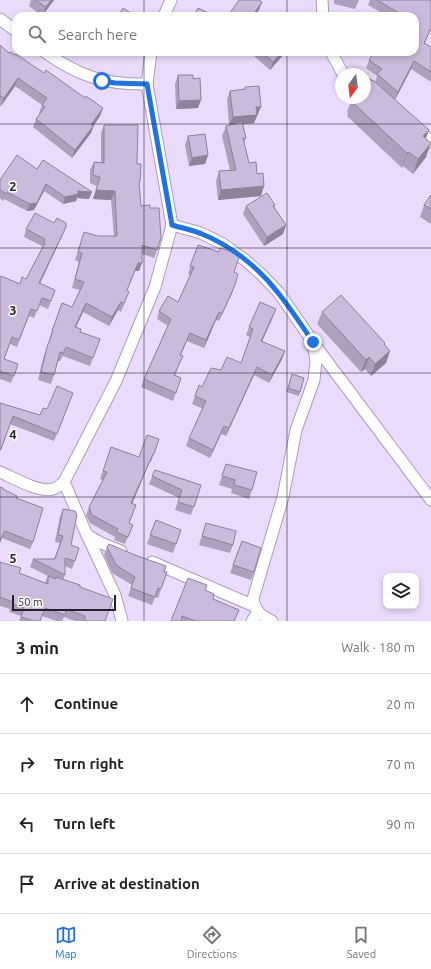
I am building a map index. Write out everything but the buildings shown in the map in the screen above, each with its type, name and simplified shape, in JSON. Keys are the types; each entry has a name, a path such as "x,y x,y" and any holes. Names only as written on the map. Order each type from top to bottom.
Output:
{"street":[{"path":"166,12 171,0"},
{"path":"322,0 323,12"},
{"path":"0,19 12,28"},
{"path":"50,56 58,62 81,74 115,83 147,84"},
{"path":"0,472 36,488 46,490 55,489 64,482 116,382 155,287 172,225 147,84 150,56"},
{"path":"333,56 339,68"},
{"path":"407,119 431,142"},
{"path":"172,225 201,233 223,244 245,260 279,293 313,342 431,500"},
{"path":"255,613 253,599 283,497 296,430 314,380 316,361 313,342"},
{"path":"64,482 115,594 122,621"},
{"path":"87,535 101,543 128,553"},
{"path":"142,558 176,572 272,621"}],"route":[{"path":"102,81 147,84 172,225 201,233 223,244 245,260 279,293 313,342"}]}
